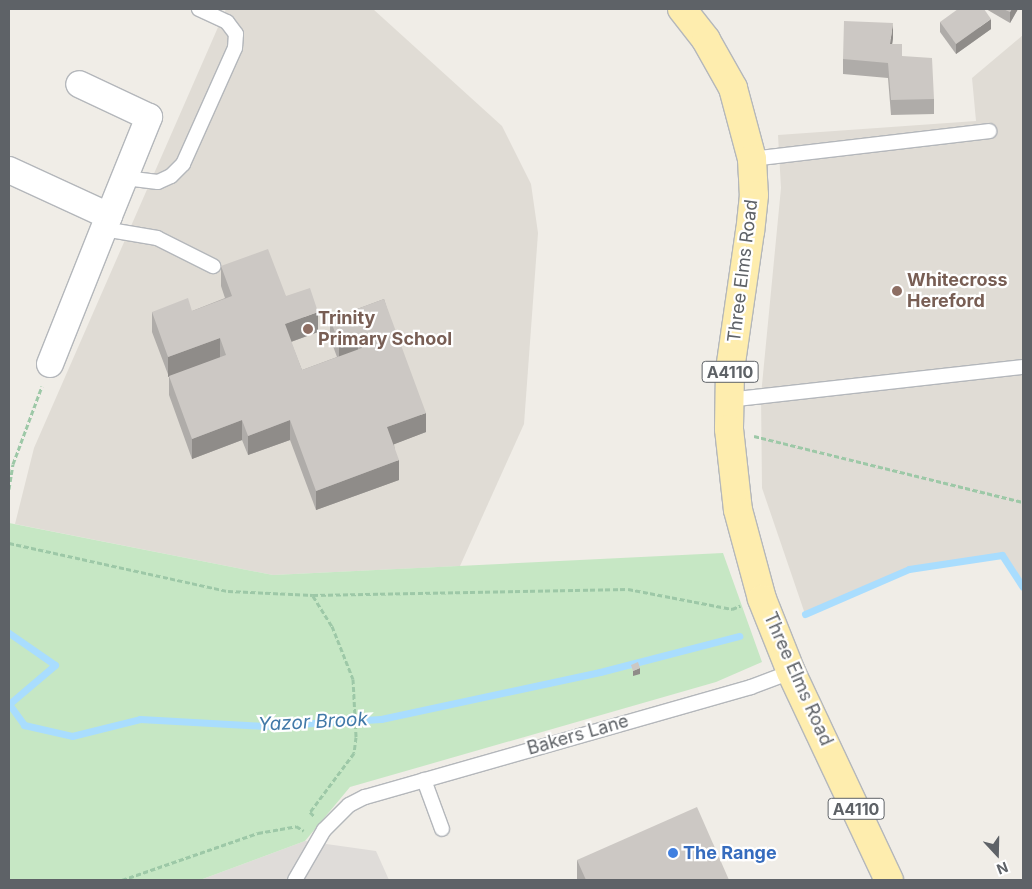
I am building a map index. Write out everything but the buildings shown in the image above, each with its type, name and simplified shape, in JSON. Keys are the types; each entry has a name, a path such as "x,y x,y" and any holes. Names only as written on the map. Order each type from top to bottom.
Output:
{"main road":[{"name":"Three Elms Road","path":"682,9 706,40 732,88 752,159 751,222 730,370 728,400 729,429 738,510 762,599 791,672 889,880"}],"street":[{"path":"50,364 149,117 78,84"},
{"path":"9,170 107,223"}],"lane":[{"path":"124,178 158,182 171,176 183,164 235,48 236,34 227,22 199,9"},
{"path":"752,159 989,131"},
{"path":"107,223 157,238 214,266"},
{"path":"728,400 1023,367"},
{"name":"Bakers Lane","path":"295,880 322,834 349,805 365,796 751,687 791,672"},
{"path":"424,780 442,830"}],"path":[{"path":"9,489 13,464 50,364"},
{"path":"729,429 1023,502"},
{"path":"9,543 228,591 312,595 628,589 732,609 762,599"},
{"path":"312,595 332,626 353,679 355,704 356,737 354,753 310,812 322,834"},
{"path":"122,880 258,833 296,826 322,834"}],"shaded area":[{"name":"Trinity Primary School","path":"226,9 373,9 502,126 531,184 538,233 524,424 460,566 273,575 15,524 34,448"},
{"name":"Whitecross Hereford","path":"1023,35 1023,587 1002,555 909,569 805,614 762,488 761,395 781,188 778,135 976,121 972,78"},
{"path":"305,841 376,851 389,880 200,880"}],"green space":[{"path":"9,523 273,575 723,553 762,662 716,682 350,787 305,841 200,880 9,880"}],"waterway":[{"name":"Yazor Brook","path":"805,614 909,569 1002,555 1023,587"},
{"name":"Yazor Brook","path":"9,633 55,665 9,704 24,725 72,736 140,719 264,726 381,719 600,672 739,636"}],"place":[{"name":"Whitecross Hereford","path":"897,291"},
{"name":"Trinity Primary School","path":"308,329"},
{"name":"The Range","path":"673,853"}]}
